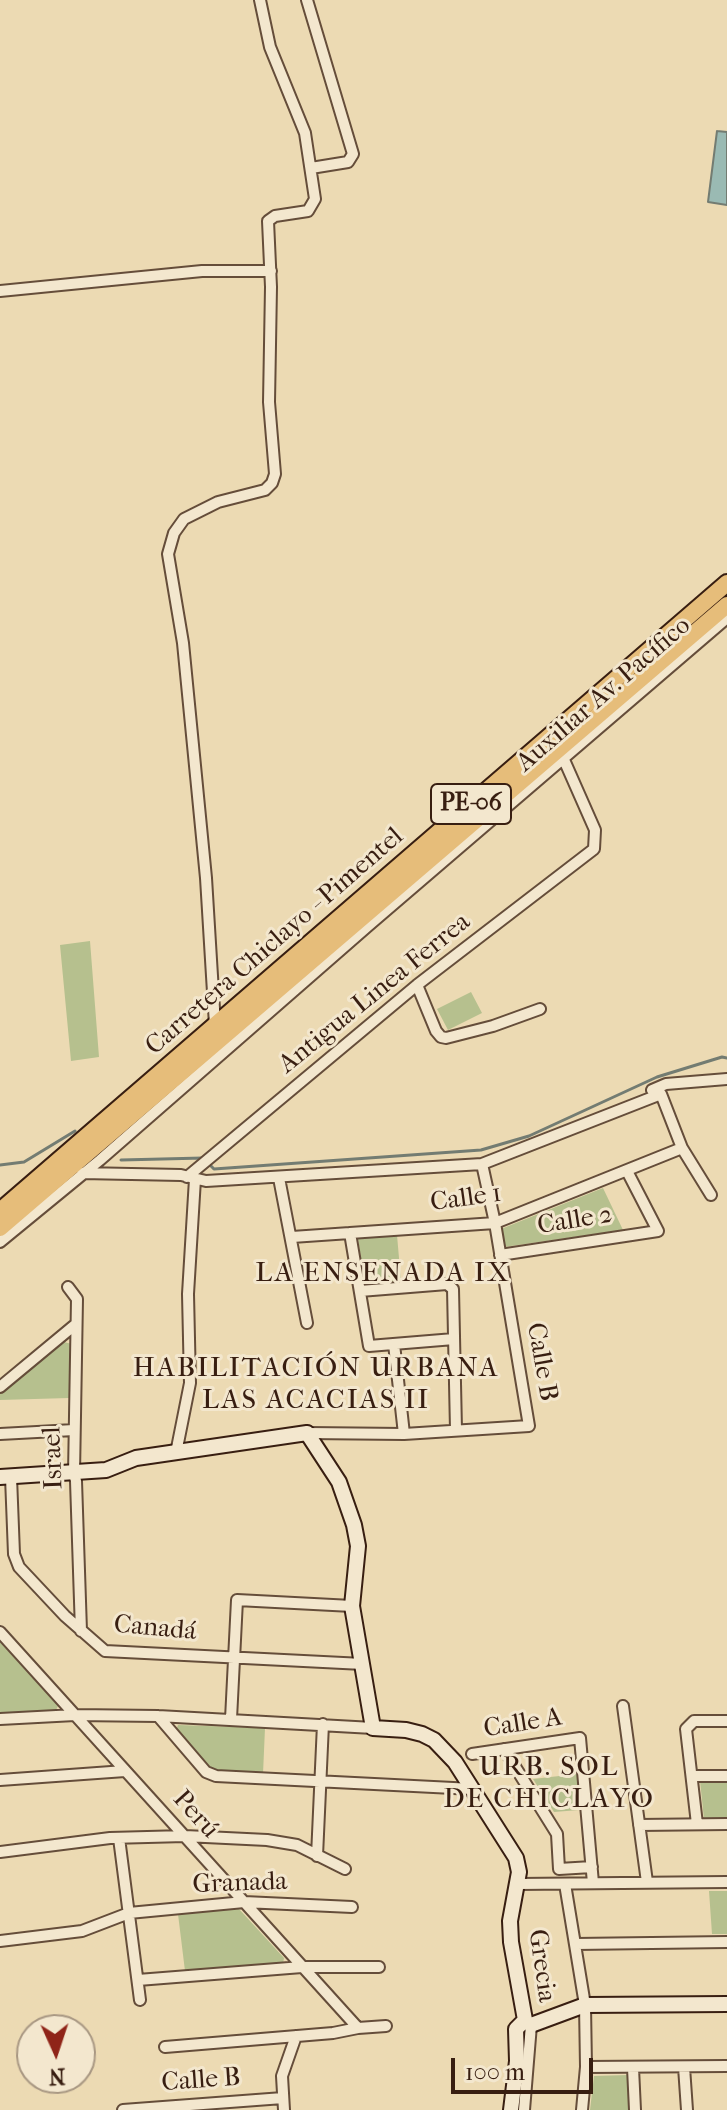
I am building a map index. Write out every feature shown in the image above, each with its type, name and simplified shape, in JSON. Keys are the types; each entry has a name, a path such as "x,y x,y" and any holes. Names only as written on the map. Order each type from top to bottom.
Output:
{"main road":[{"name":"Carretera Chiclayo - Pimentel","path":"0,1228 72,1173 220,1031 727,583"},
{"name":"Carretera Chiclayo - Pimentel","path":"0,1211 562,755 727,605"}],"street":[{"path":"220,1031 183,643 168,554 174,533 184,519 218,502 265,490 274,479 269,402 271,271 268,221 273,216 308,211 313,206 315,195 305,133 270,47 260,0"},
{"path":"307,0 353,154 348,162 311,168"},
{"path":"0,291 202,271 271,271"},
{"name":"Auxiliar Av. Pacífico","path":"0,1242 72,1173 100,1160 562,755 727,618"},
{"name":"Antigua Linea Ferrea","path":"191,1178 417,985 594,849 595,830 562,755"},
{"path":"417,985 436,1031 446,1038 540,1009"},
{"path":"652,1090 666,1084 727,1079"},
{"path":"72,1173 279,1178 482,1164 661,1094 682,1148 711,1195"},
{"name":"Calle 1","path":"292,1237 495,1223 682,1148"},
{"name":"Calle B","path":"456,1430 529,1426 482,1164"},
{"name":"Calle 2","path":"500,1255 658,1231 627,1171"},
{"path":"176,1453 190,1383 188,1294 191,1178"},
{"path":"279,1178 307,1323"},
{"path":"350,1233 369,1346 454,1339"},
{"path":"6,1477 106,1470 136,1458 307,1433 404,1434 456,1430 453,1289 450,1285 360,1291"},
{"name":"Israel","path":"68,1287 77,1299 74,1474 81,1631"},
{"path":"0,1387 76,1324"},
{"path":"394,1344 404,1434"},
{"path":"0,1434 74,1430"},
{"path":"0,1719 75,1715 158,1716 373,1728 352,1606 358,1546 354,1525 339,1482 307,1433"},
{"name":"Canadá","path":"6,1477 14,1554 19,1567 81,1631 105,1651 363,1664"},
{"path":"231,1719 237,1600 352,1606"},
{"name":"Perú","path":"0,1632 358,2028"},
{"path":"623,1706 647,1882"},
{"path":"158,1716 206,1772 216,1776 473,1789"},
{"path":"697,1824 686,1729 694,1721 727,1721"},
{"path":"317,1856 323,1724"},
{"name":"Grecia","path":"373,1728 406,1730 434,1740 455,1762 516,1858 519,1872 510,1921 511,1942 528,2022"},
{"name":"Calle A","path":"472,1754 580,1738 592,1867"},
{"path":"504,1749 557,1834 559,1869 592,1867 593,1883"},
{"path":"0,1780 125,1771"},
{"path":"692,1776 727,1776"},
{"path":"639,1825 727,1824"},
{"path":"0,1852 119,1838 185,1836 267,1840 297,1845 345,1869"},
{"path":"119,1838 140,2000"},
{"path":"518,1884 727,1882"},
{"path":"565,1884 585,2005 586,2067 582,2110"},
{"name":"Granada","path":"0,1941 82,1931 129,1913 244,1902 352,1907"},
{"path":"576,1944 727,1942"},
{"path":"138,1980 302,1967 379,1967"},
{"path":"511,2110 517,2061 516,2029 528,2022 585,2005 727,2004"},
{"path":"524,2110 528,2022"},
{"path":"165,2047 386,2026"},
{"path":"284,2110 282,2076 296,2036"},
{"path":"586,2067 727,2066"},
{"path":"684,2067 687,2110"},
{"path":"633,2068 635,2110"},
{"name":"Calle B","path":"123,2110 226,2106 283,2098"}],"green space":[{"path":"90,941 99,1057 71,1061 60,945"},
{"path":"471,992 482,1013 448,1030 437,1009"},
{"path":"603,1188 623,1230 504,1247 501,1229"},
{"path":"397,1235 401,1281 365,1283 358,1239"},
{"path":"60,1341 72,1344 69,1398 0,1400 0,1392"},
{"path":"0,1642 58,1706 55,1712 0,1714"},
{"path":"178,1725 265,1728 263,1774 217,1774 176,1730"},
{"path":"577,1774 579,1810 554,1812 533,1779"},
{"path":"700,1781 727,1781 727,1819 704,1819"},
{"path":"709,1891 727,1891 727,1934 712,1934"},
{"path":"239,1909 284,1958 283,1964 185,1971 178,1914"},
{"path":"628,2075 632,2110 590,2110 594,2076"}],"water":[{"path":"717,131 727,132 727,205 708,202"}],"waterway":[{"path":"121,1160 203,1158 214,1169 481,1150 529,1136 657,1077 727,1058"},
{"path":"0,1165 24,1162 75,1131"}],"district":[{"name":"LA ENSENADA IX","path":"383,1274"},
{"name":"HABILITACIÓN URBANA LAS ACACIAS II","path":"316,1385"},
{"name":"URB. SOL DE CHICLAYO","path":"549,1784"}]}
